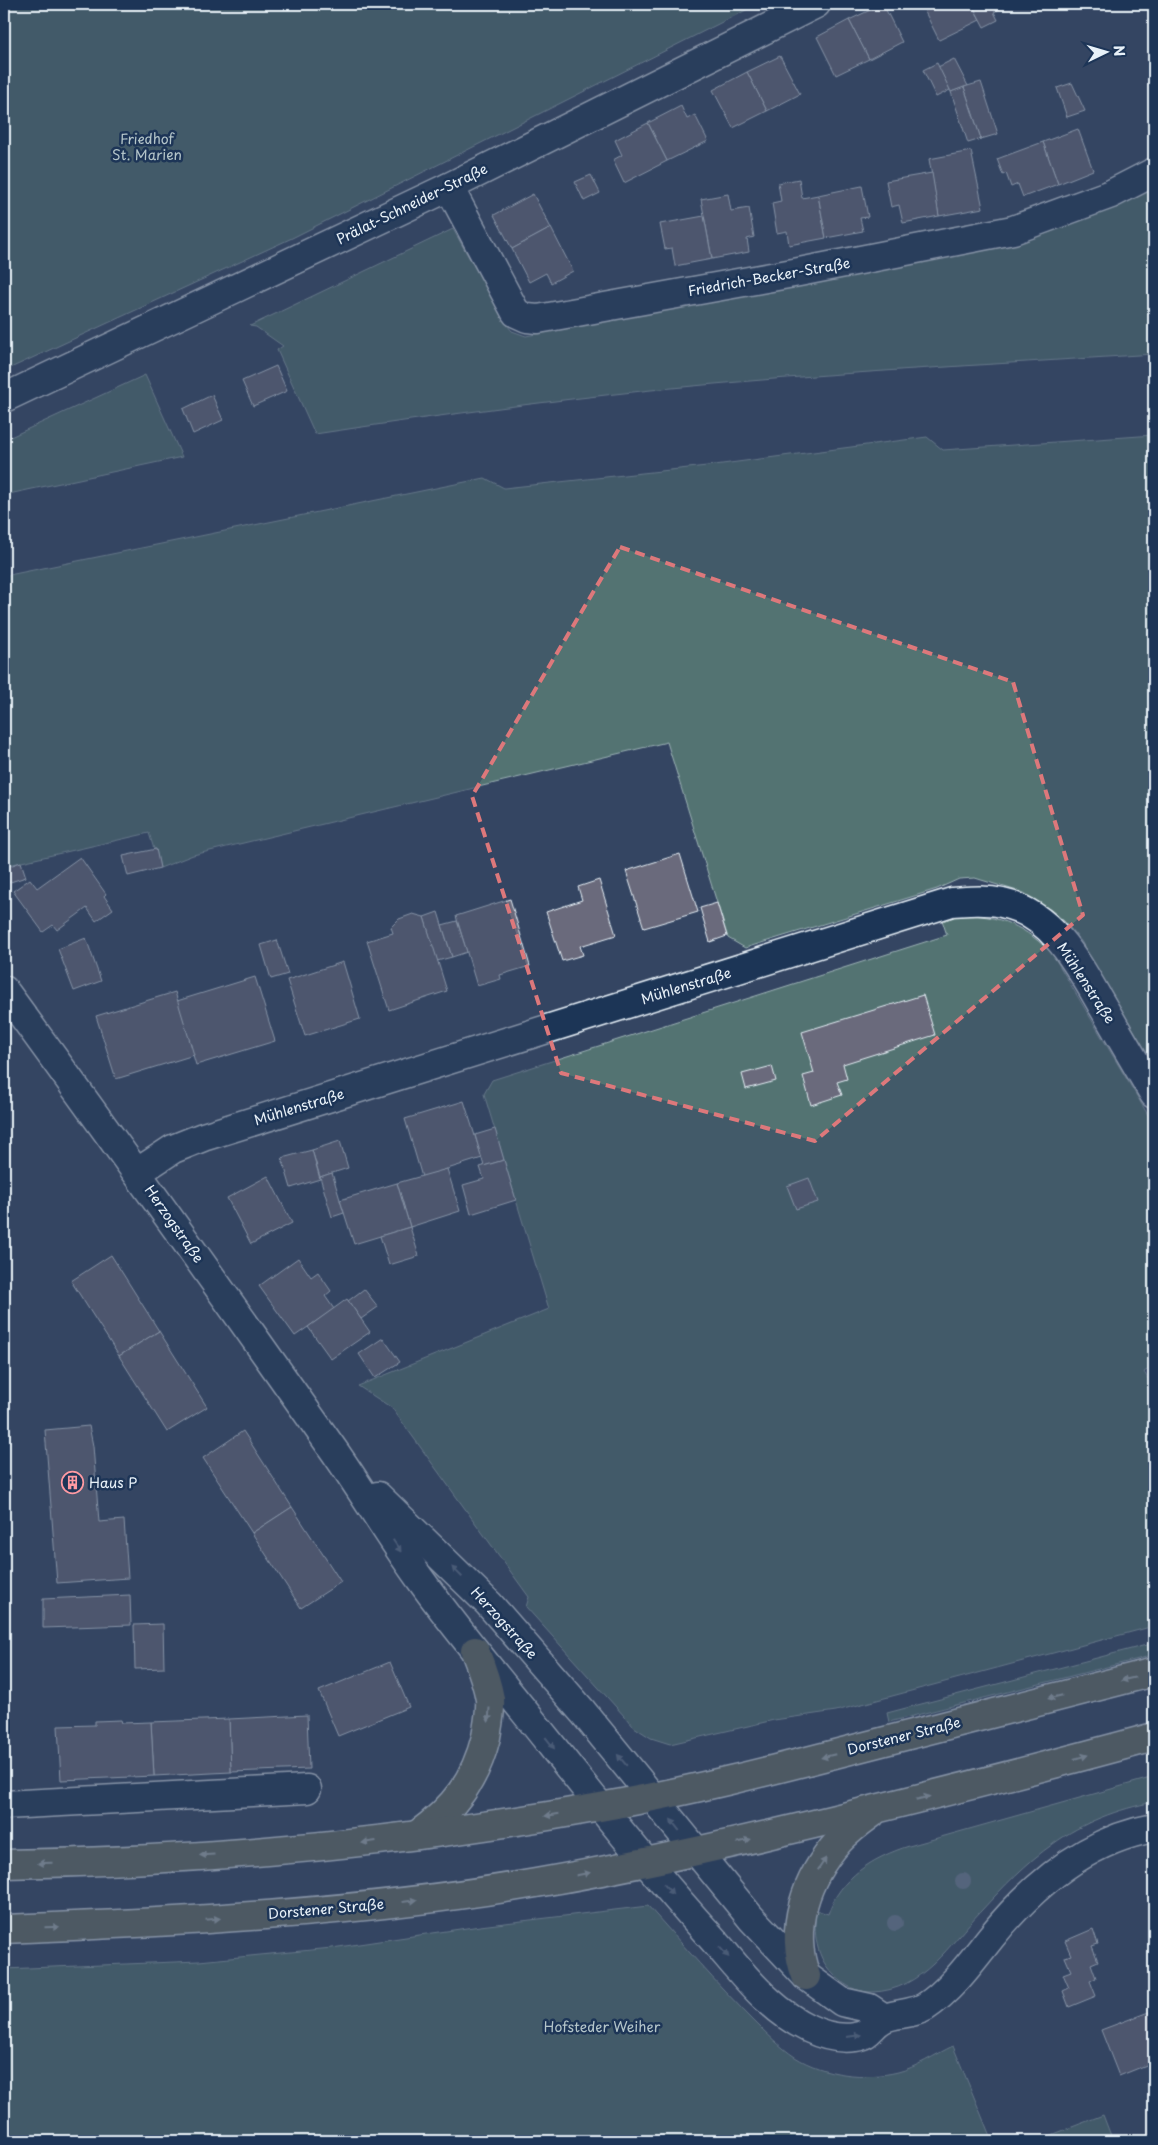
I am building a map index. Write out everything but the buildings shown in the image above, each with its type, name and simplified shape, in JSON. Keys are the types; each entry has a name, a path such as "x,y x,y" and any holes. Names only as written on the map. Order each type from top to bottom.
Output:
{"main road":[{"path":"417,1835 435,1822 459,1797 477,1767 488,1726 490,1700 475,1651"},
{"name":"Dorstener Straße","path":"4,1864 66,1863 293,1850 516,1822 653,1797 792,1765 1154,1672"},
{"name":"Dorstener Straße","path":"4,1929 164,1923 368,1906 535,1883 697,1853 1040,1769 1154,1737"},
{"path":"806,1976 800,1962 799,1928 801,1908 806,1894 821,1866 840,1840 876,1809"}],"street":[{"name":"Prälat-Schneider-Straße","path":"4,398 449,187 816,4"},
{"name":"Friedrich-Becker-Straße","path":"449,187 516,313 526,318 538,320 1013,230 1111,194 1154,172"},
{"name":"Mühlenstraße","path":"138,1172 173,1149 203,1137 952,902 980,900 1003,903 1024,911 1043,924 1069,950 1154,1094"},
{"name":"Herzogstraße","path":"4,990 138,1172 341,1462 422,1583 600,1807"},
{"name":"Herzogstraße","path":"341,1462 490,1604 653,1797"},
{"path":"4,1805 307,1789"},
{"path":"653,1797 751,1918 806,1976 842,2002 869,2008 884,2018"},
{"path":"600,1807 645,1862 767,2000 792,2020 815,2031 841,2038 868,2034 884,2018 922,2009 965,1970 1021,1901 1050,1877 1073,1860 1107,1842 1138,1831 1154,1828"}],"highlighted area":[{"path":"620,547 1013,682 1083,915 815,1141 561,1073 472,796"}],"green space":[{"name":"Friedhof St. Marien","path":"4,4 758,4 292,238 4,371"},
{"path":"1154,188 1154,354 840,374 651,390 483,410 315,434 277,350 283,346 256,327 250,326 453,229 507,325 512,331 526,336 996,247 1081,219"},
{"path":"145,375 182,457 4,495 4,440"},
{"path":"1154,435 1154,1064 1081,941 1064,921 1051,910 1024,893 975,878 959,879 937,889 745,948 728,938 667,742 193,855 160,868 156,849 154,849 149,833 4,866 4,576 485,478 504,488 707,466 927,437 943,450"},
{"path":"960,915 987,917 1011,924 1033,937 1053,955 1154,1125 1154,1366 1144,1372 1154,1389 1154,1626 836,1711 774,1720 670,1744 651,1738 634,1727 526,1607 529,1597 392,1408 358,1386 549,1309 484,1094 492,1080 947,935 942,920"},
{"path":"1154,1643 1154,1655 889,1722 887,1713"},
{"path":"1154,1777 1154,1802 1127,1808 1101,1817 1064,1836 1043,1851 1007,1884 934,1963 906,1983 890,1990 872,1992 856,1990 844,1984 833,1974 822,1958 816,1940 816,1910 828,1914 833,1901 850,1879 860,1870 883,1856 909,1846"},
{"name":"Hofsteder Weiher","path":"648,1906 712,1978 773,2040 806,2063 831,2072 872,2076 898,2072 953,2046 992,2141 4,2141 4,1969 199,1961 332,1948 480,1926"},
{"path":"1103,2115 1113,2141 1036,2141"}],"place":[{"name":"Haus P","path":"73,1483"}]}
